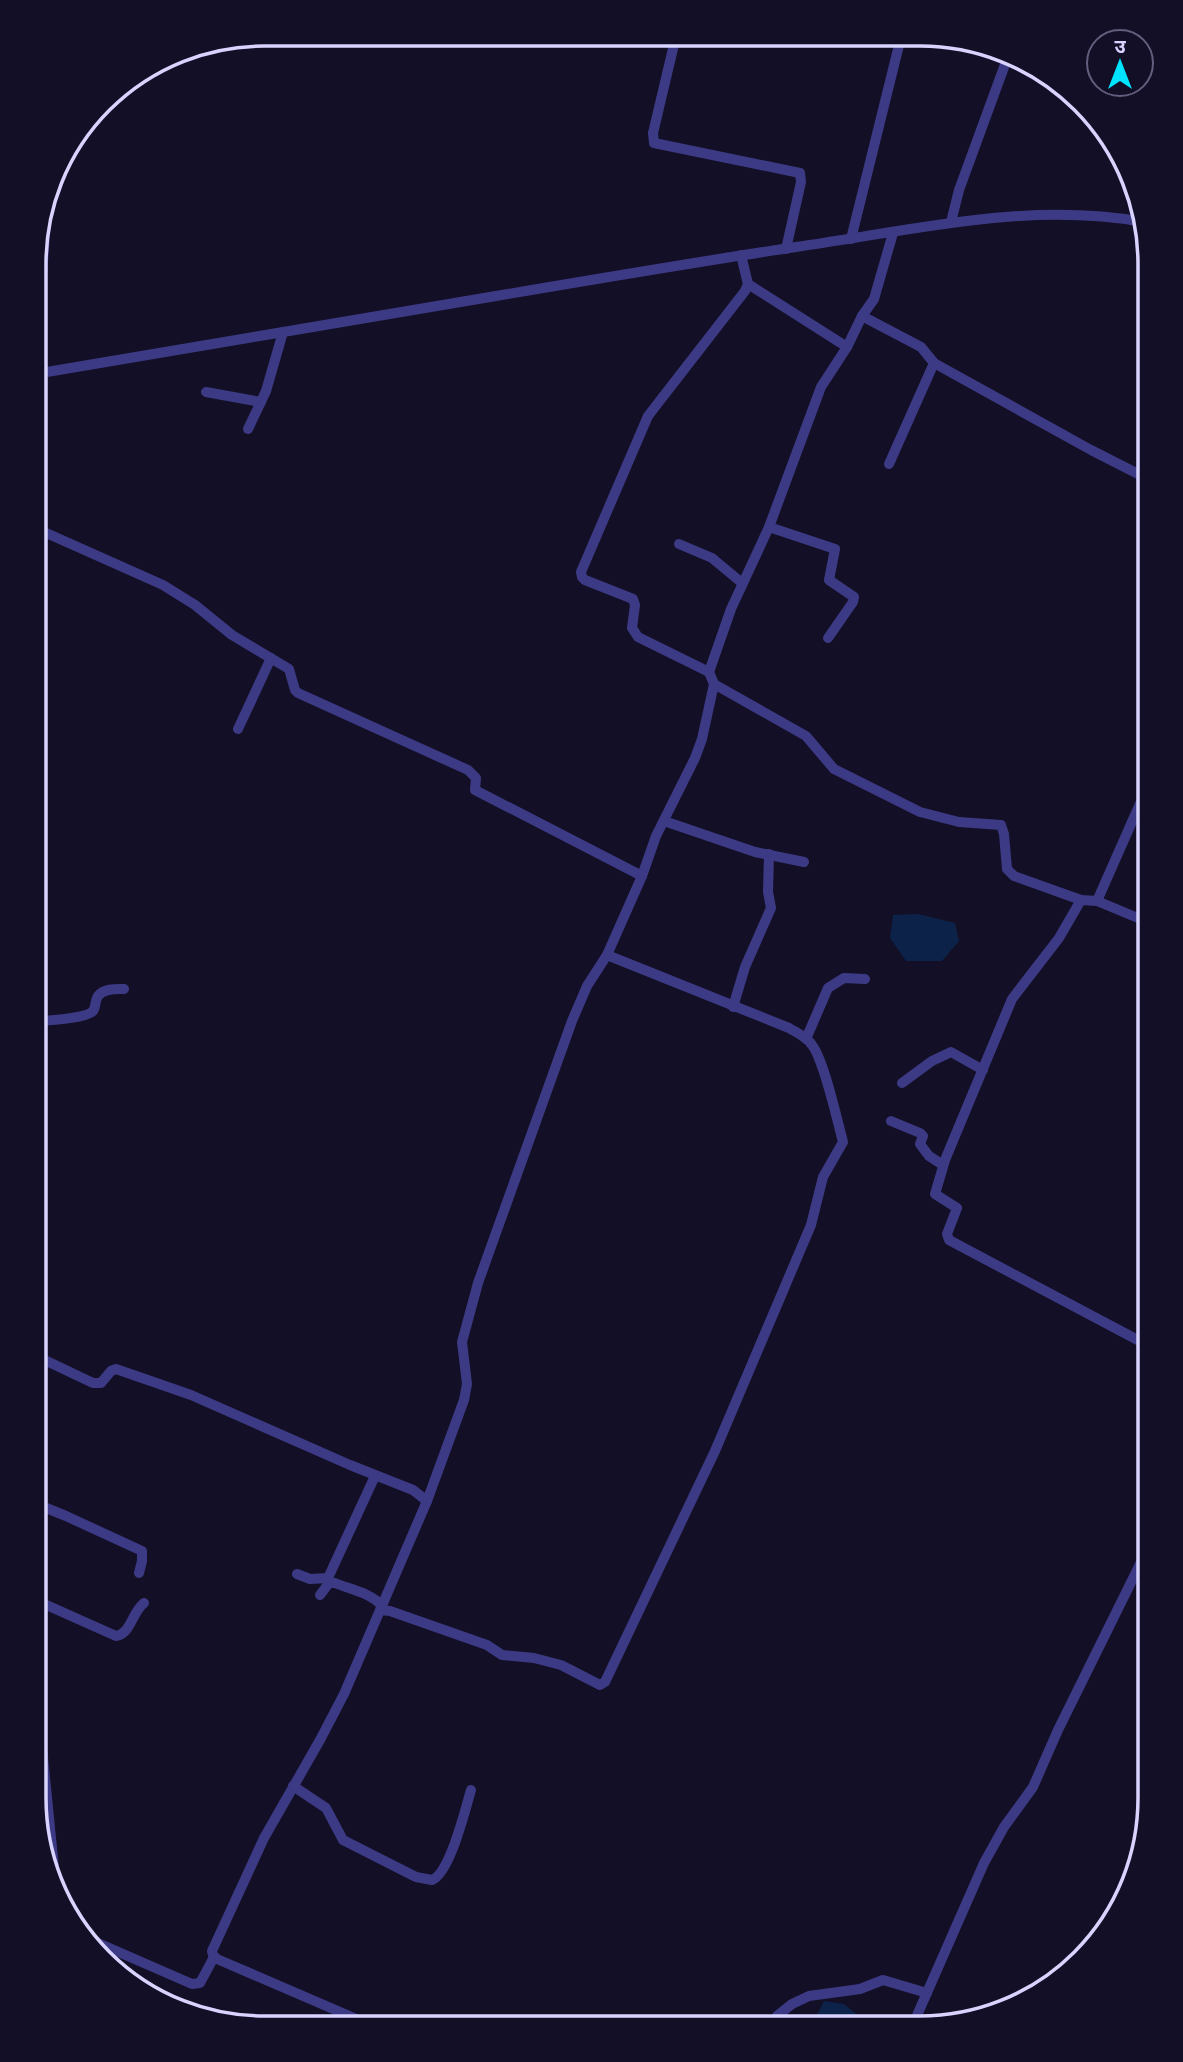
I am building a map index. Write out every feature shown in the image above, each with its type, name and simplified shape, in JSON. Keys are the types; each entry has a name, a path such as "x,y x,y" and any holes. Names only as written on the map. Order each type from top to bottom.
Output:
{"street":[{"path":"674,46 653,133 654,143 800,173 802,182 786,249"},
{"path":"850,239 899,46"},
{"path":"951,222 959,190 1005,64"},
{"path":"46,371 951,222 981,218 1046,216 1133,221"},
{"path":"709,672 731,608 769,527 821,387 874,299 893,233"},
{"path":"741,255 748,284 847,347"},
{"path":"103,1945 192,1984 200,1983 214,1957 213,1948 264,1838 344,1694 427,1501 464,1400 467,1384 462,1342 484,1262 572,1021 587,986 607,955 664,821 695,758 714,684 709,672 638,637 632,628 635,606 633,599 585,580 581,572 648,416 748,284"},
{"path":"862,316 921,347 934,363 1138,474"},
{"path":"248,429 261,402 283,332"},
{"path":"889,464 934,363"},
{"path":"206,392 261,402"},
{"path":"769,527 835,549 829,580 853,597 853,602 828,638"},
{"path":"46,533 163,585 195,605 232,635 289,669 298,694 468,770 476,778 475,790 642,876"},
{"path":"679,544 712,558 743,583"},
{"path":"238,729 271,658"},
{"path":"714,684 806,736 834,769 920,812 959,822 1001,825 1004,829 1009,873 1081,900 1097,901 1138,918"},
{"path":"1097,901 1138,809"},
{"path":"664,821 755,852 804,862"},
{"path":"733,1007 745,967 770,912 769,854"},
{"path":"1081,900 1059,938 1012,999 943,1165 935,1194 956,1206 958,1210 947,1234 949,1240 1137,1340"},
{"path":"320,1595 329,1583 335,1583 379,1601 381,1607 390,1611 487,1645 502,1655 534,1658 561,1665 600,1685 605,1682 715,1451 811,1225 823,1177 843,1142 819,1057 806,1039 789,1028 607,955"},
{"path":"806,1039 828,988 844,978 865,979"},
{"path":"46,1022 86,1016 93,1011 98,996 103,992 124,989"},
{"path":"902,1083 932,1061 951,1052 983,1070"},
{"path":"891,1121 920,1133 923,1136 920,1144 929,1156 943,1165"},
{"path":"46,1361 96,1384 104,1381 114,1368 191,1395 412,1490 427,1501"},
{"path":"297,1574 310,1579 328,1578 375,1475"},
{"path":"46,1508 142,1552 139,1573"},
{"path":"917,2016 984,1863 1004,1827 1034,1787 1058,1730 1137,1570"},
{"path":"46,1605 121,1636 135,1611 144,1603"},
{"path":"293,1786 326,1808 343,1840 416,1877 432,1880 440,1874 460,1826 471,1790"},
{"path":"46,1788 52,1849"},
{"path":"214,1957 350,2016"},
{"path":"777,2015 809,1996 860,1989 883,1980 927,1993"}],"water":[{"path":"918,914 955,923 959,941 942,961 906,961 890,938 893,915"},
{"path":"824,2001 844,2004 859,2016 816,2016"}]}
